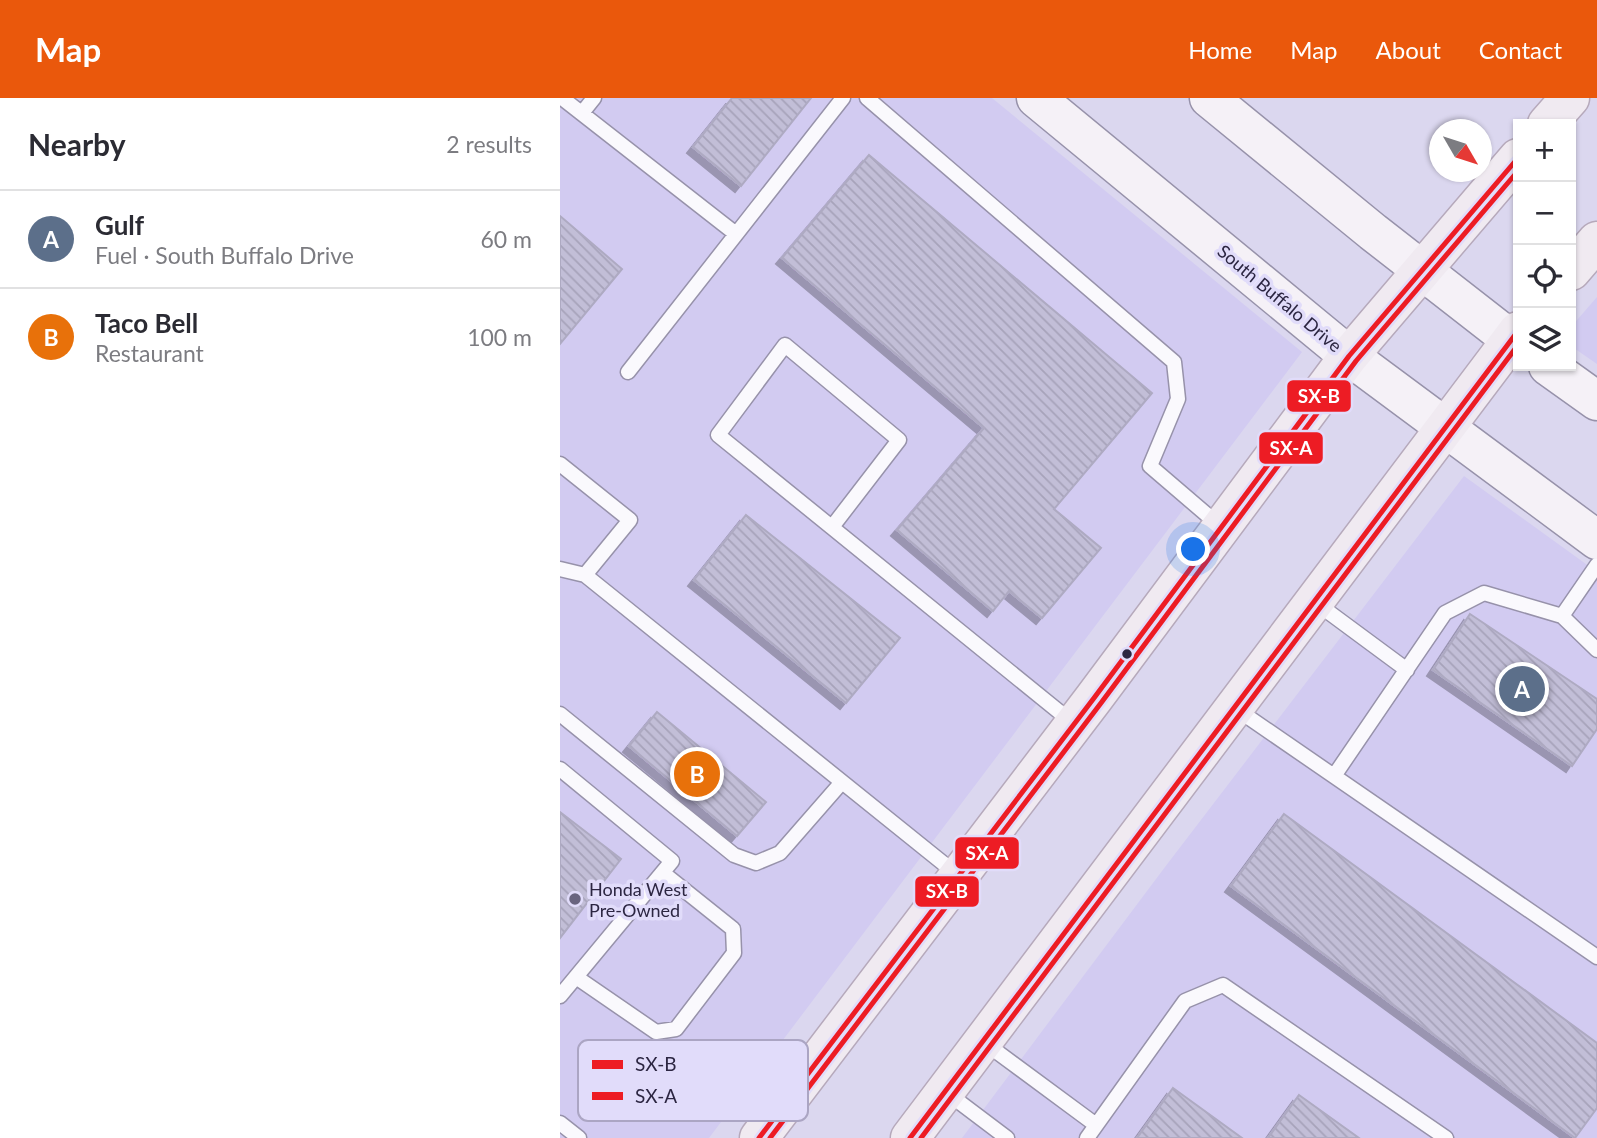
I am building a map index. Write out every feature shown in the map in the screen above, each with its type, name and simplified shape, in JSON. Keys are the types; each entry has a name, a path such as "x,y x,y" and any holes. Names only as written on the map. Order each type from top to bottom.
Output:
{"main road":[{"name":"South Buffalo Drive","path":"1036,98 1349,356 1597,540"},
{"path":"1209,98 1422,270 1513,336"},
{"path":"1551,119 1570,98"},
{"path":"808,1074 1349,356 1513,164"},
{"path":"1576,265 1597,241"},
{"path":"909,1138 1444,429 1513,342"},
{"path":"1555,371 1597,401"},
{"path":"759,1138 772,1121"}],"lane":[{"path":"562,98 736,234"},
{"path":"582,113 594,98"},
{"path":"628,372 844,98"},
{"path":"867,98 1174,362 1178,399 1150,466 1221,527"},
{"path":"832,527 899,440 785,345 718,435 1074,724"},
{"path":"560,464 629,520 585,575"},
{"path":"1562,616 1597,565"},
{"path":"560,569 585,575 959,876"},
{"path":"1335,776 1445,613 1483,593 1562,616 1597,650"},
{"path":"1314,601 1407,670"},
{"path":"1235,708 1597,957"},
{"path":"560,714 734,855 756,863 780,853 842,782"},
{"path":"560,768 672,861 560,996"},
{"path":"576,977 656,1032 676,1028 734,953 733,929 663,873"},
{"path":"1087,1138 1185,1002 1223,985 1446,1138"},
{"path":"982,1041 1097,1125"},
{"path":"945,1091 1007,1138"},
{"path":"560,1124 579,1138"}],"shaded area":[{"path":"560,98 992,98 1302,352 783,1040 578,1040 578,1121 722,1121 709,1138 560,1138"},
{"path":"1597,297 1597,364 1576,349 1576,321"},
{"path":"1464,476 1597,572 1597,1138 962,1138 1165,867"}],"building":[{"path":"732,98 811,98 741,186 693,147"},
{"path":"869,155 1152,393 1054,509 1101,548 1042,618 1009,591 993,611 897,530 984,428 782,258"},
{"path":"560,216 622,269 560,344"},
{"path":"746,515 900,638 846,703 694,580"},
{"path":"1470,614 1597,699 1597,729 1572,766 1433,670"},
{"path":"657,712 766,802 737,836 629,746"},
{"name":"Honda West Pre-Owned","path":"560,812 621,859 560,938"},
{"path":"1284,814 1597,1043 1597,1108 1575,1138 1231,886"},
{"path":"1173,1088 1242,1138 1137,1138"},
{"path":"1299,1095 1359,1138 1268,1138"}],"transit line":[{"name":"SX-B","path":"808,1074 1094,698 1349,356 1513,164"},
{"name":"SX-A","path":"808,1088 1101,703 1356,361 1513,177"},
{"name":"SX-B","path":"910,1138 1513,338"},
{"name":"SX-A","path":"921,1138 1513,352"},
{"name":"SX-B","path":"759,1138 772,1121"},
{"name":"SX-A","path":"770,1138 783,1121"}],"place":[{"name":"Gulf","path":"1522,689"},
{"name":"Taco Bell","path":"697,774"},
{"name":"Honda West Pre-Owned","path":"575,899"}]}
